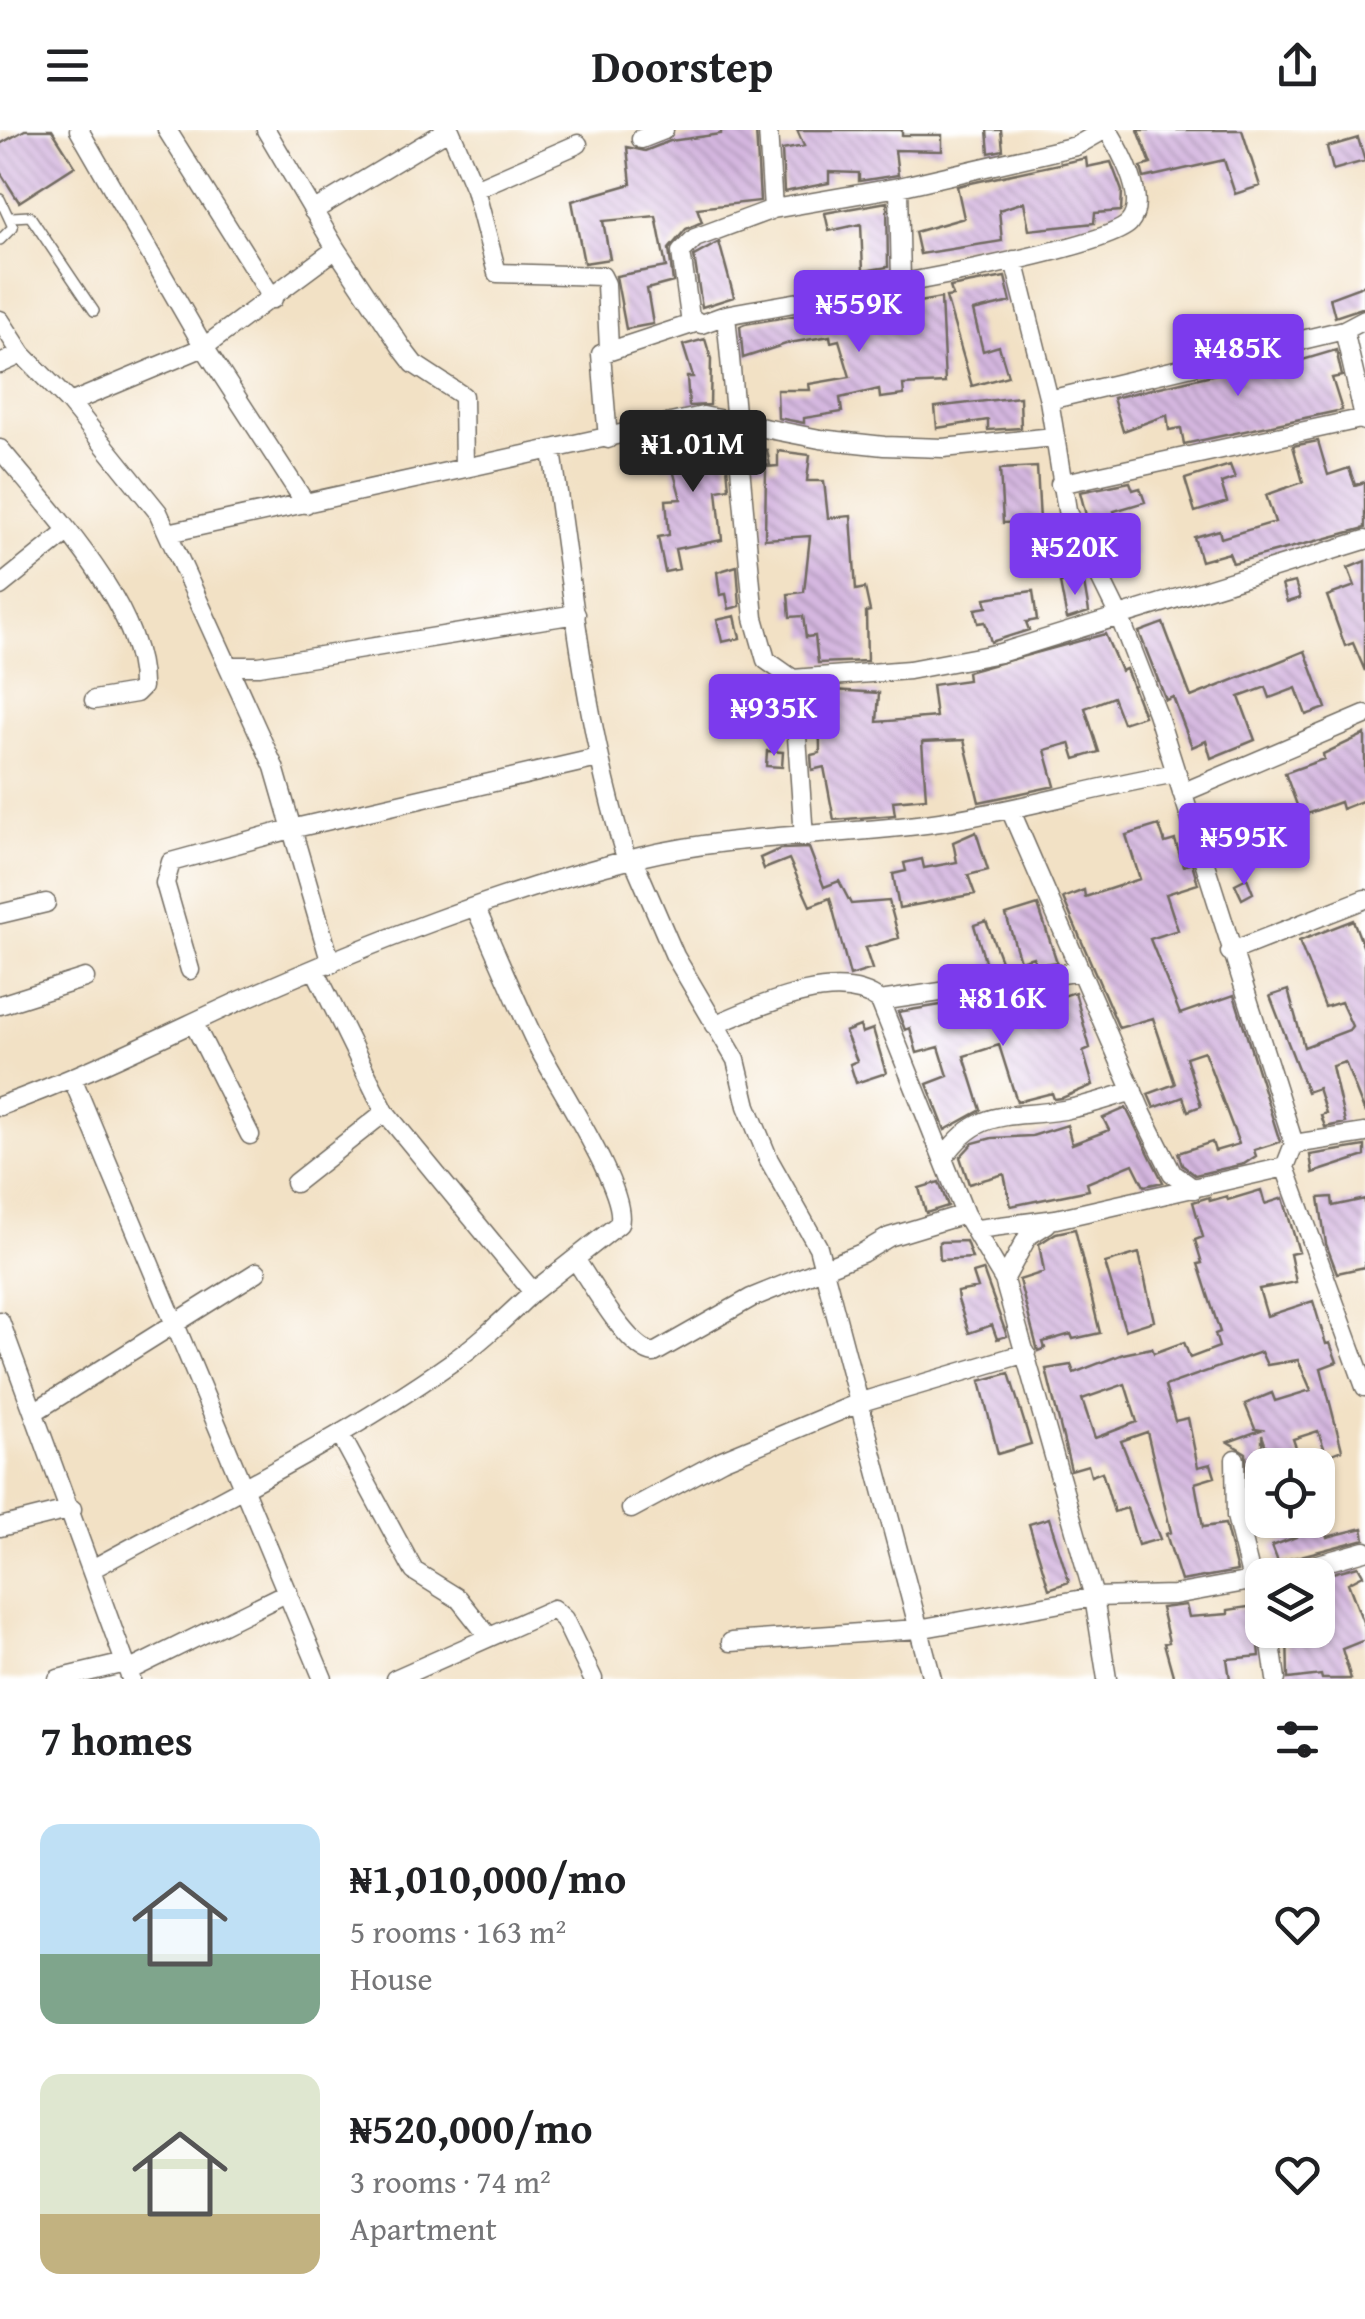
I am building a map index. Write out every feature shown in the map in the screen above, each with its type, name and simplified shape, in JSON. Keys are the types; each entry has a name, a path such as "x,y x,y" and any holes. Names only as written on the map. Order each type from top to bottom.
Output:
{"street":[{"path":"79,130 204,347 306,504"},
{"path":"166,130 273,299"},
{"path":"266,130 336,250 414,364 463,396 464,468"},
{"path":"313,211 449,130 475,189 497,273 602,276 609,350"},
{"path":"641,139 664,130"},
{"path":"768,130 772,210"},
{"path":"608,439 601,354 609,350 726,315 1014,260 1107,236 1128,224 1134,214 1134,198 1112,132 1076,146 772,210 686,244 681,252 694,323"},
{"path":"475,189 578,144"},
{"path":"899,186 902,282"},
{"path":"70,403 204,347 336,250"},
{"path":"1014,260 1048,400 1060,484 1074,531 1120,618 1177,773 1230,952 1294,1144 1285,1167 1365,1387"},
{"path":"726,315 761,652 793,679 909,670 1000,653 1365,540"},
{"path":"1048,400 1344,330 1365,319"},
{"path":"0,320 22,354 70,403 139,485 168,533 232,666 274,766 323,967 385,1112 533,1292"},
{"path":"1060,484 1365,419 1344,330"},
{"path":"0,364 22,354"},
{"path":"168,533 608,439 666,421 703,416 820,440 884,446 943,448 1054,437"},
{"path":"0,449 67,532 132,631 142,687 136,693 94,700"},
{"path":"552,450 576,614 581,681 598,758 630,861 675,956 736,1060 746,1106 770,1160 818,1247 828,1297 861,1402 932,1679"},
{"path":"0,484 17,470"},
{"path":"0,586 67,532"},
{"path":"232,666 259,666 576,614"},
{"path":"793,679 804,837"},
{"path":"1182,793 1365,715"},
{"path":"190,970 165,883 171,862 291,829 598,758"},
{"path":"0,1106 74,1080 323,967 476,908 630,861 696,846 804,837 1010,809 1177,773"},
{"path":"1010,809 1172,1173 1194,1189"},
{"path":"1230,952 1365,898"},
{"path":"0,914 46,903"},
{"path":"92,1570 340,1434 452,1362 619,1224 621,1208 585,1127 538,1048 476,908"},
{"path":"714,1025 786,996 858,991 880,1001 1081,972"},
{"path":"0,1006 85,978"},
{"path":"880,1001 965,1214 1004,1280 1094,1597 1107,1679"},
{"path":"194,1024 250,1135"},
{"path":"74,1080 323,1679"},
{"path":"944,1157 958,1136 978,1122 1062,1110 1133,1091"},
{"path":"294,1183 385,1112"},
{"path":"1294,1144 1365,1134"},
{"path":"977,1229 1056,1218 1285,1167"},
{"path":"1163,1196 1172,1173"},
{"path":"575,1259 628,1336 648,1353 676,1344 751,1298 890,1237 951,1222 965,1214"},
{"path":"1004,1280 1028,1236 1056,1218"},
{"path":"34,1412 257,1272"},
{"path":"0,1320 128,1671"},
{"path":"631,1510 722,1460 861,1402 1026,1352"},
{"path":"340,1434 414,1571 459,1599 489,1638"},
{"path":"1235,1459 1236,1516 1250,1558"},
{"path":"0,1527 72,1509"},
{"path":"1335,1560 1365,1552"},
{"path":"732,1642 918,1629 1094,1597 1174,1595 1245,1582"},
{"path":"58,1679 128,1671 288,1592"},
{"path":"395,1679 553,1609 560,1612 592,1679"},
{"path":"1272,1648 1276,1679"}],"lane":[{"path":"0,199 14,227 0,240"},
{"path":"12,217 30,216 94,311"}],"building":[{"path":"25,130 52,130 75,166 19,202 0,172 0,144"},
{"path":"721,130 756,130 760,201 697,208 702,222 686,229 669,249 673,282 647,289 653,324 626,329 616,276 666,267 656,216 603,221 610,259 584,263 572,201 631,184 627,147 645,151 670,141 721,134"},
{"path":"797,130 902,130 902,135 942,135 942,151 895,150 898,175 859,181 859,173 829,172 829,183 784,192 782,150 804,146"},
{"path":"987,130 1001,130 1003,150 989,153"},
{"path":"1138,130 1242,130 1260,186 1235,194 1224,160 1144,178 1141,167 1151,164"},
{"path":"1358,138 1365,161 1333,170 1327,147"},
{"path":"1086,158 1087,167 1111,162 1122,191 1121,211 1095,213 1094,223 1029,230 1024,202 999,210 1002,241 920,254 915,232 964,218 957,186"},
{"path":"887,202 888,267 863,271 861,224 829,231 825,213"},
{"path":"719,242 734,297 702,307 694,256"},
{"path":"1005,277 1011,302 973,311 983,351 999,346 1008,376 972,386 946,297 953,296 950,287"},
{"path":"1365,285 1365,307 1335,317 1330,298"},
{"path":"941,298 945,383 903,385 904,395 880,398 879,389 840,398 842,412 804,418 804,423 778,418 777,390 810,390 809,384 850,377 839,340 831,342 830,336 789,343 743,358 740,326 745,324 805,314 807,324 857,315 862,330 887,325 885,308"},
{"path":"705,339 711,359 710,405 689,406 687,377 693,377 683,345"},
{"path":"1336,350 1342,376 1332,378 1342,410 1184,444 1181,428 1169,430 1167,415 1123,431 1113,398 1267,364 1269,370"},
{"path":"1020,397 1021,428 988,430 988,420 937,428 935,407"},
{"path":"698,435 702,450 725,444 729,488 717,490 722,540 675,549 679,569 665,572 658,537 669,535 666,500 681,499 672,466 663,467 660,440"},
{"path":"1318,441 1328,475 1349,468 1355,485 1365,482 1365,528 1233,563 1229,553 1201,561 1194,537 1219,530 1221,538 1275,522 1266,495 1303,482 1293,446"},
{"path":"751,448 767,450 770,466 752,463"},
{"path":"778,451 810,455 807,481 824,481 828,518 851,516 856,590 865,588 870,611 866,612 867,661 818,663 815,636 806,637 803,616 790,617 788,594 804,592 810,536 765,539 766,467 778,466"},
{"path":"1230,465 1235,478 1221,483 1227,502 1195,512 1185,479"},
{"path":"1037,467 1040,521 1003,523 1000,469"},
{"path":"1130,482 1133,490 1140,488 1145,502 1114,511 1124,545 1133,543 1137,555 1108,560 1105,541 1097,544 1089,527 1080,492"},
{"path":"1365,561 1365,671 1353,643 1345,646 1327,596 1355,586 1348,568"},
{"path":"737,566 740,606 729,609 726,594 720,595 717,572"},
{"path":"1083,577 1089,612 1067,619 1060,583"},
{"path":"1295,582 1300,598 1287,602 1282,585"},
{"path":"1033,591 1037,620 1026,622 1029,630 991,642 985,622 978,623 975,609 987,607 985,598"},
{"path":"735,616 740,638 722,642 717,620"},
{"path":"1163,623 1191,697 1305,651 1326,708 1306,715 1296,688 1270,698 1266,687 1239,697 1255,740 1211,758 1206,741 1192,747 1173,697 1166,700 1139,632"},
{"path":"1105,634 1121,671 1126,669 1144,716 1123,723 1113,697 1085,708 1099,752 1075,759 1070,743 1045,750 1055,786 979,802 964,740 922,742 926,798 893,801 895,815 834,820 824,767 812,770 811,755 820,753 819,689 879,693 877,722 936,717 932,685 968,680 967,672"},
{"path":"1365,734 1365,800 1342,809 1340,802 1301,816 1285,773 1324,759 1323,754"},
{"path":"767,751 783,752 782,767 766,766"},
{"path":"1273,823 1279,835 1254,847 1248,836"},
{"path":"1159,825 1165,843 1175,840 1183,866 1192,863 1198,884 1166,894 1178,930 1150,939 1180,1014 1234,995 1280,1142 1254,1150 1256,1156 1244,1164 1195,1175 1182,1165 1178,1153 1212,1142 1215,1151 1239,1144 1204,1051 1186,1057 1201,1106 1188,1111 1183,1097 1154,1108 1148,1094 1175,1084 1153,1018 1119,1028 1063,898 1084,890 1085,897 1140,879 1126,835"},
{"path":"976,832 988,870 968,875 975,894 899,908 893,874 906,871 904,863 922,859 924,868 957,862 953,842"},
{"path":"809,848 824,887 839,881 851,904 889,901 899,938 865,948 872,969 850,976 830,898 810,906 789,859 764,869 760,858 780,849"},
{"path":"1247,878 1253,893 1242,899 1235,884"},
{"path":"1038,905 1057,962 1036,965 1033,957 1020,961 1006,915"},
{"path":"1353,920 1365,951 1365,1113 1345,1062 1332,1066 1345,1123 1325,1127 1321,1115 1326,1113 1318,1088 1307,1092 1270,996 1288,990 1304,1047 1349,1030 1352,1026 1341,1002 1325,1007 1299,941"},
{"path":"986,921 1003,966 988,971 974,925"},
{"path":"1075,992 1090,1048 1083,1051 1093,1085 1062,1098 1054,1099 1052,1093 1017,1102 999,1045 964,1056 981,1110 945,1130 927,1084 948,1076 939,1047 917,1053 910,1028 905,1030 898,1012 947,1004 949,1009 1004,995 1009,1014"},
{"path":"860,1026 862,1033 873,1029 886,1073 856,1083 850,1064 857,1061 845,1032"},
{"path":"1126,1108 1163,1182 1144,1186 1133,1164 1087,1183 1089,1190 1011,1206 1004,1174 969,1184 960,1157 973,1143 1032,1136 1067,1125 1072,1144 1109,1130 1103,1118"},
{"path":"1365,1146 1365,1156 1313,1173 1310,1155"},
{"path":"939,1182 948,1206 926,1213 919,1188"},
{"path":"1261,1190 1265,1204 1283,1198 1299,1252 1290,1254 1296,1282 1259,1289 1267,1316 1313,1301 1326,1344 1330,1343 1337,1362 1321,1368 1342,1450 1335,1453 1335,1448 1324,1448 1318,1431 1293,1439 1296,1448 1266,1448 1262,1435 1262,1448 1245,1448 1245,1452 1228,1442 1261,1430 1255,1429 1245,1404 1272,1393 1275,1401 1311,1390 1298,1360 1267,1365 1261,1352 1165,1386 1175,1421 1188,1418 1198,1467 1211,1464 1215,1477 1195,1483 1203,1527 1225,1524 1237,1571 1181,1581 1166,1534 1171,1532 1147,1432 1121,1441 1160,1539 1138,1545 1127,1508 1114,1512 1102,1472 1091,1476 1088,1465 1071,1470 1046,1369 1071,1365 1074,1373 1123,1354 1152,1348 1154,1353 1184,1342 1190,1358 1219,1347 1215,1334 1220,1332 1198,1264 1202,1263 1195,1240 1203,1237 1193,1202 1227,1196 1228,1200","holes":["1125,1384 1137,1422 1095,1438 1082,1399"]},
{"path":"1332,1197 1333,1206 1365,1199 1365,1267 1337,1273 1326,1244 1319,1198"},
{"path":"1075,1229 1100,1333 1073,1339 1071,1334 1043,1342 1045,1348 1038,1351 1019,1280 1044,1272 1039,1244 1056,1233"},
{"path":"966,1241 972,1258 940,1260 939,1242"},
{"path":"1139,1253 1154,1321 1125,1330 1105,1263"},
{"path":"983,1270 1007,1336 997,1339 992,1325 969,1333 958,1300 957,1292 978,1288 973,1273"},
{"path":"1009,1373 1031,1444 998,1454 980,1381"},
{"path":"1049,1518 1069,1582 1049,1589 1029,1524"},
{"path":"1363,1528 1365,1539 1293,1558 1276,1558 1272,1546 1293,1538 1335,1538"},
{"path":"1358,1566 1363,1575 1348,1583 1365,1627 1365,1640 1342,1649 1351,1679 1322,1679 1321,1675 1288,1679 1287,1648 1335,1648 1335,1572"},
{"path":"1186,1605 1189,1617 1228,1614 1228,1610 1245,1607 1245,1648 1259,1648 1260,1656 1227,1659 1230,1679 1174,1679 1164,1643 1169,1642 1161,1608"}]}
